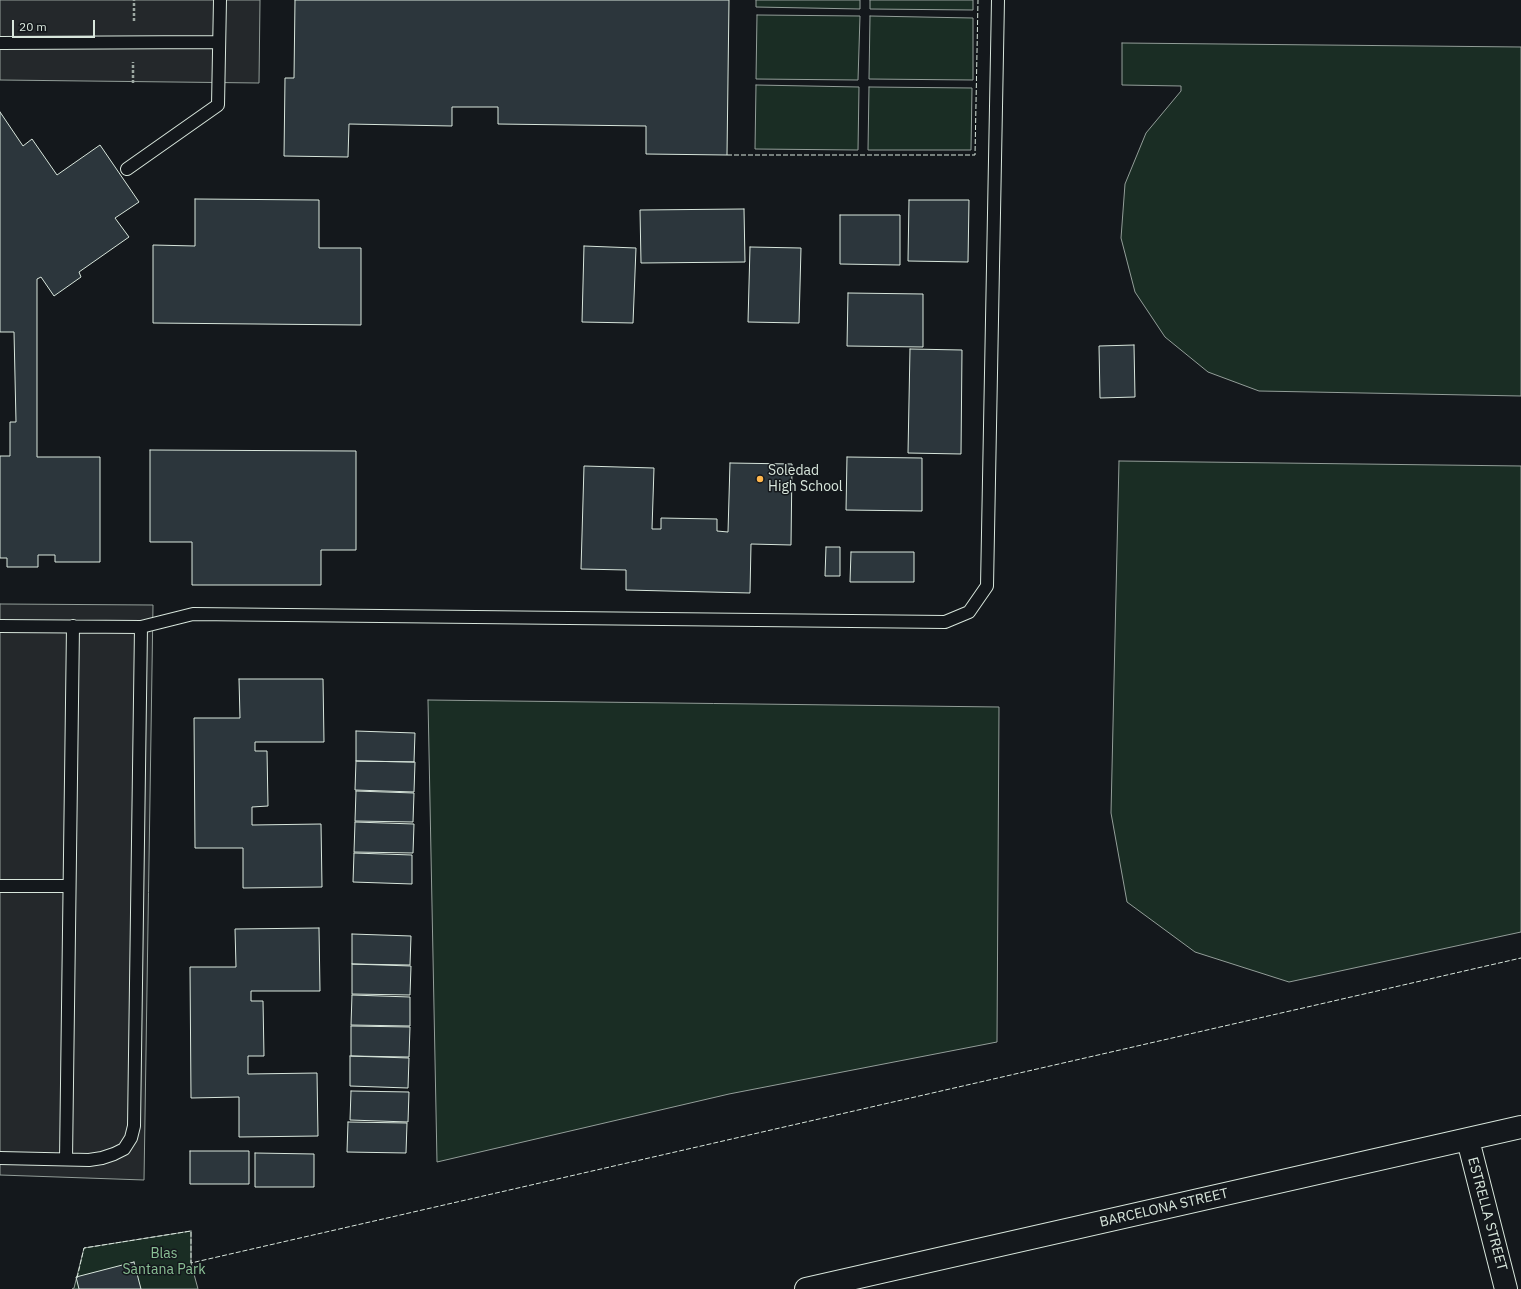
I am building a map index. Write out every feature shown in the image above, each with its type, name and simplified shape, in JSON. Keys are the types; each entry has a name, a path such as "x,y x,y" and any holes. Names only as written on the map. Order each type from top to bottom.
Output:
{"street":[{"name":"BARCELONA STREET","path":"806,1289 1521,1127"},
{"name":"ESTRELLA STREET","path":"1468,1140 1506,1289"}],"lane":[{"path":"128,169 218,105 220,0"},
{"path":"0,626 141,627 193,614 945,622 969,612 987,586 998,0"},
{"path":"0,43 219,42"},
{"path":"66,1159 72,626"},
{"path":"0,1158 102,1158 114,1154 124,1148 131,1138 134,1126 141,627"},
{"path":"0,886 69,886"}],"green space":[{"path":"756,0 860,0 860,9 756,7"},
{"path":"870,0 973,0 973,10 870,9"},
{"path":"757,15 860,16 858,80 756,79"},
{"path":"870,16 973,18 973,80 869,79"},
{"path":"1122,43 1521,47 1521,396 1259,391 1208,372 1165,337 1135,292 1121,238 1125,184 1146,133 1181,91 1181,86 1122,85"},
{"path":"756,85 859,87 858,150 755,149"},
{"path":"869,87 972,88 971,150 868,150"},
{"path":"1119,461 1521,466 1521,932 1289,982 1195,952 1127,902 1111,813"},
{"path":"428,700 999,707 997,1042 729,1094 437,1162"},
{"name":"Blas Santana Park","path":"191,1231 191,1263 198,1289 72,1289 74,1288 84,1248"}],"shaded area":[{"path":"0,0 260,0 259,83 0,80"},
{"path":"0,604 153,605 144,1180 0,1175"}],"building":[{"path":"295,0 729,0 727,155 646,154 646,126 498,124 498,107 452,107 452,126 349,124 348,157 284,156 285,78 294,78"},
{"path":"0,112 23,146 32,139 57,175 100,145 139,202 115,218 129,237 79,272 81,277 54,296 41,277 37,279 37,457 100,457 100,562 55,562 55,555 38,555 38,567 7,567 7,558 0,558 0,456 10,456 10,422 16,422 14,332 0,332"},
{"path":"195,199 319,200 319,248 361,248 361,325 153,323 153,245 195,246"},
{"path":"909,200 969,200 968,262 908,261"},
{"path":"744,209 745,262 641,263 640,210"},
{"path":"840,215 900,215 900,265 840,264"},
{"path":"584,246 636,248 633,323 582,322"},
{"path":"750,247 801,248 799,323 748,322"},
{"path":"848,293 923,294 923,347 847,346"},
{"path":"1134,345 1135,397 1100,398 1099,346"},
{"path":"910,349 962,350 961,454 908,453"},
{"path":"150,450 356,451 356,550 321,550 321,585 192,585 192,542 150,542"},
{"path":"847,457 922,458 922,511 846,510"},
{"path":"730,463 792,464 791,545 751,544 750,593 626,590 626,570 581,569 584,466 654,468 652,529 661,529 661,518 717,519 717,531 728,532"},
{"path":"826,547 840,547 840,576 825,576"},
{"path":"851,552 914,552 914,582 850,582"},
{"path":"239,679 323,679 324,742 255,742 255,751 267,751 268,806 252,807 252,825 321,824 322,887 243,888 243,848 195,848 194,718 240,718"},
{"path":"356,731 415,733 414,762 356,761"},
{"path":"356,761 415,762 414,792 355,790"},
{"path":"356,791 414,793 413,822 355,821"},
{"path":"355,822 414,824 413,853 354,852"},
{"path":"354,853 412,855 412,884 353,882"},
{"path":"319,928 320,991 251,991 251,1001 263,1001 264,1056 248,1056 248,1074 317,1073 318,1136 239,1137 239,1097 191,1098 190,967 236,967 235,929"},
{"path":"352,934 411,936 410,965 352,964"},
{"path":"352,964 411,966 410,995 352,994"},
{"path":"352,995 410,997 410,1026 351,1025"},
{"path":"351,1026 410,1027 409,1057 351,1056"},
{"path":"350,1056 409,1058 408,1088 350,1086"},
{"path":"351,1091 409,1092 408,1122 350,1120"},
{"path":"348,1122 407,1123 406,1153 347,1152"},
{"path":"190,1151 249,1151 249,1184 190,1184"},
{"path":"255,1153 314,1154 314,1187 255,1187"},
{"path":"134,1262 141,1289 79,1289 76,1277"}],"fence":[{"path":"727,155 975,155 978,0"},
{"path":"77,1278 84,1248 191,1231 191,1263 1521,958"}],"place":[{"name":"Soledad High School","path":"760,479"}]}
